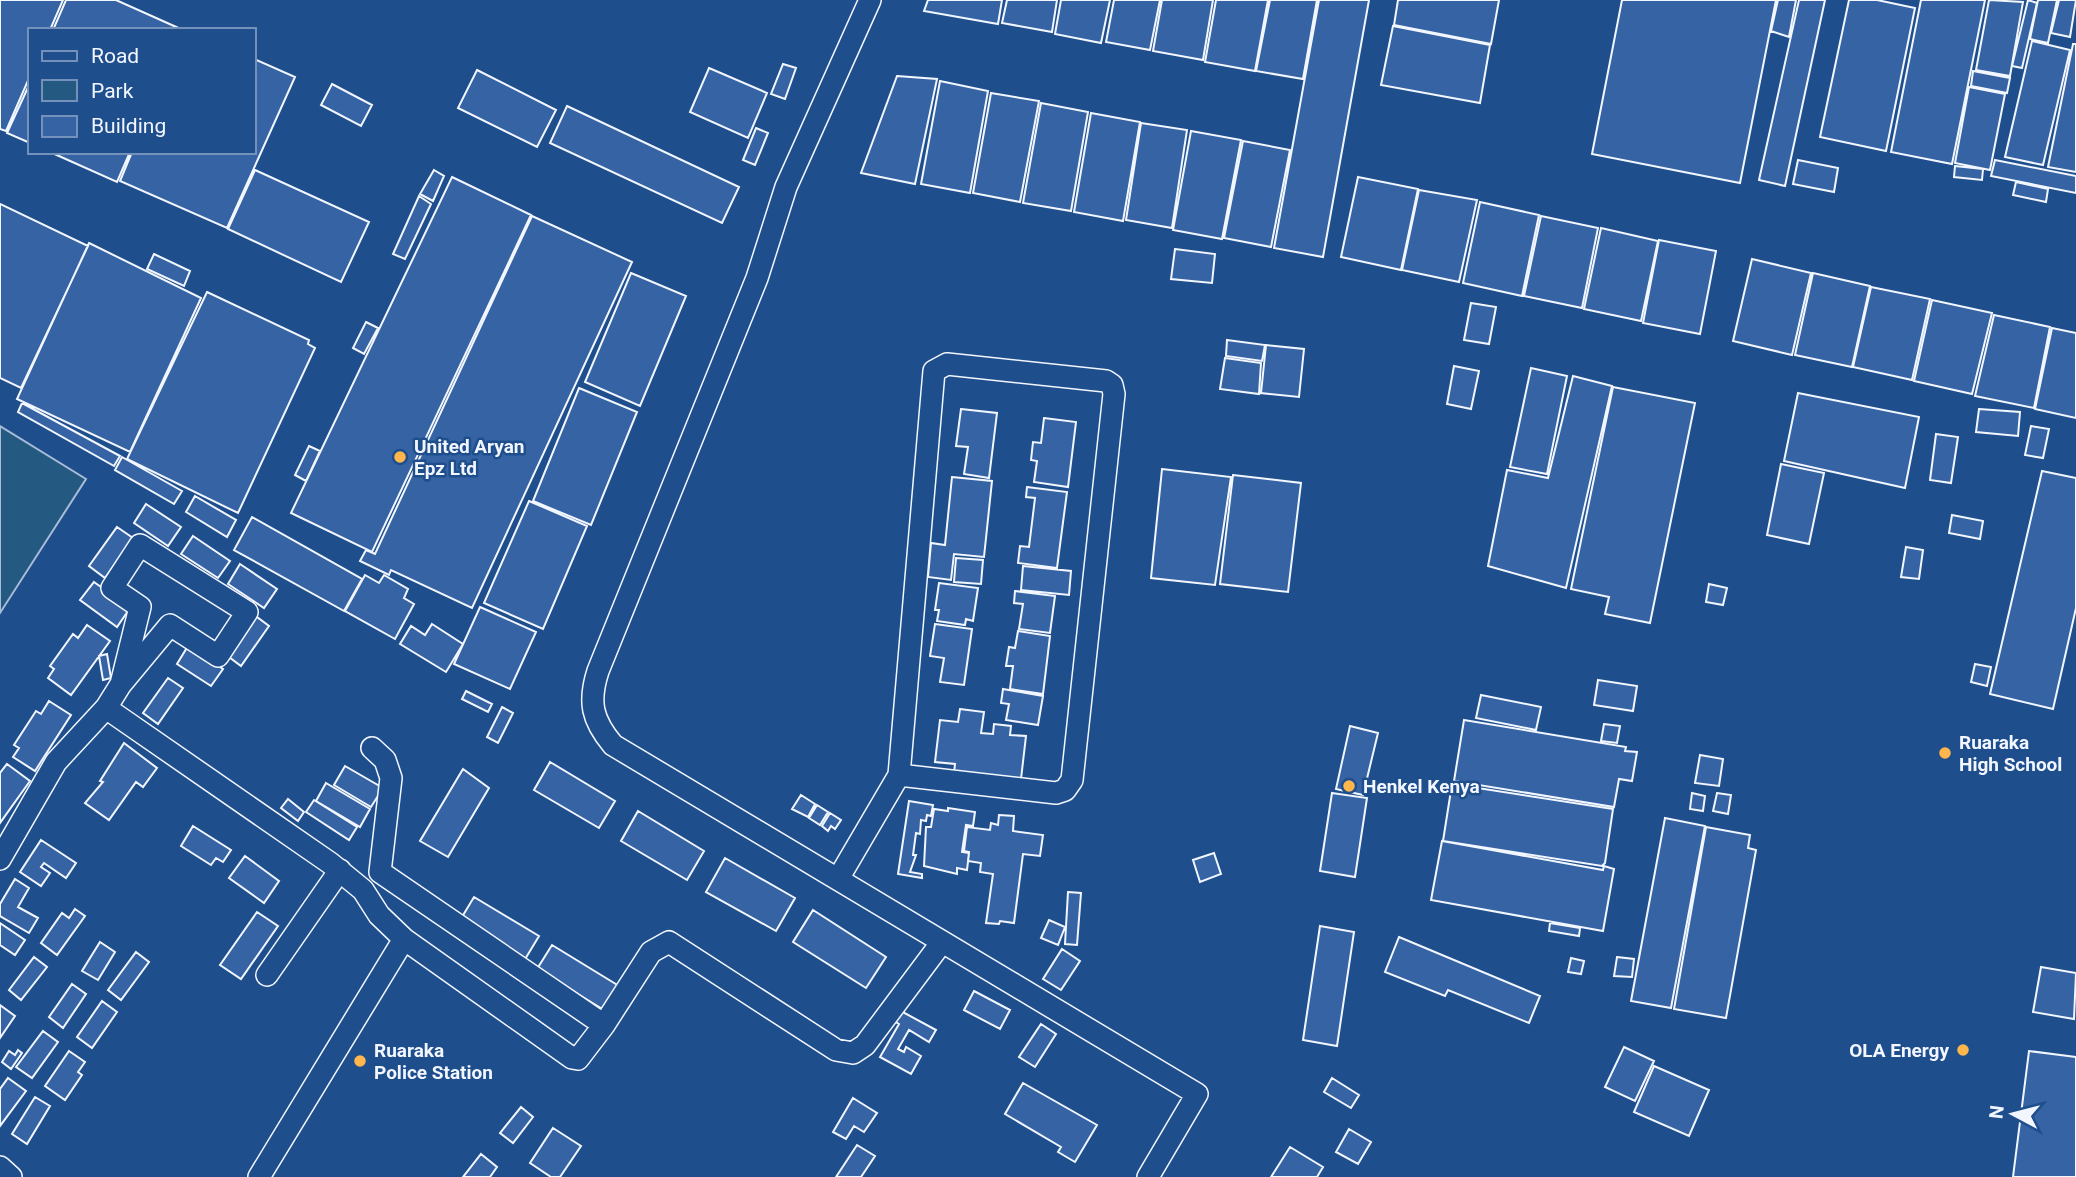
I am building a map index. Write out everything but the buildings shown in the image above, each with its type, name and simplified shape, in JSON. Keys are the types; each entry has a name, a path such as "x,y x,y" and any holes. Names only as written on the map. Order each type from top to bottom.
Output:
{"street":[{"path":"870,0 786,187 757,278 591,691 592,712 598,727 613,745 1197,1094 1148,1177"},
{"path":"838,879 899,775 934,371 947,364 1106,381 1112,385 1114,394 1072,780 1065,790 1056,793 899,775"},
{"path":"140,545 247,612 218,656 170,625 112,588 140,545"},
{"path":"121,684 140,607"},
{"path":"0,859 56,762 106,708 121,684 170,625"},
{"path":"106,708 340,870 363,890 379,915 404,939 572,1058 578,1059 604,1025 651,952 669,942 836,1050 853,1053 865,1045 942,942"},
{"path":"363,890 380,872 391,778 385,760 372,748"},
{"path":"267,975 340,870"},
{"path":"380,872 604,1025"},
{"path":"259,1177 404,939"},
{"path":"0,1167 11,1177"}],"green space":[{"path":"0,426 86,479 0,613"}],"place":[{"name":"United Aryan Epz Ltd","path":"400,457"},
{"name":"Ruaraka High School","path":"1945,753"},
{"name":"Henkel Kenya","path":"1349,786"},
{"name":"OLA Energy","path":"1963,1050"},
{"name":"Ruaraka Police Station","path":"360,1061"}]}
